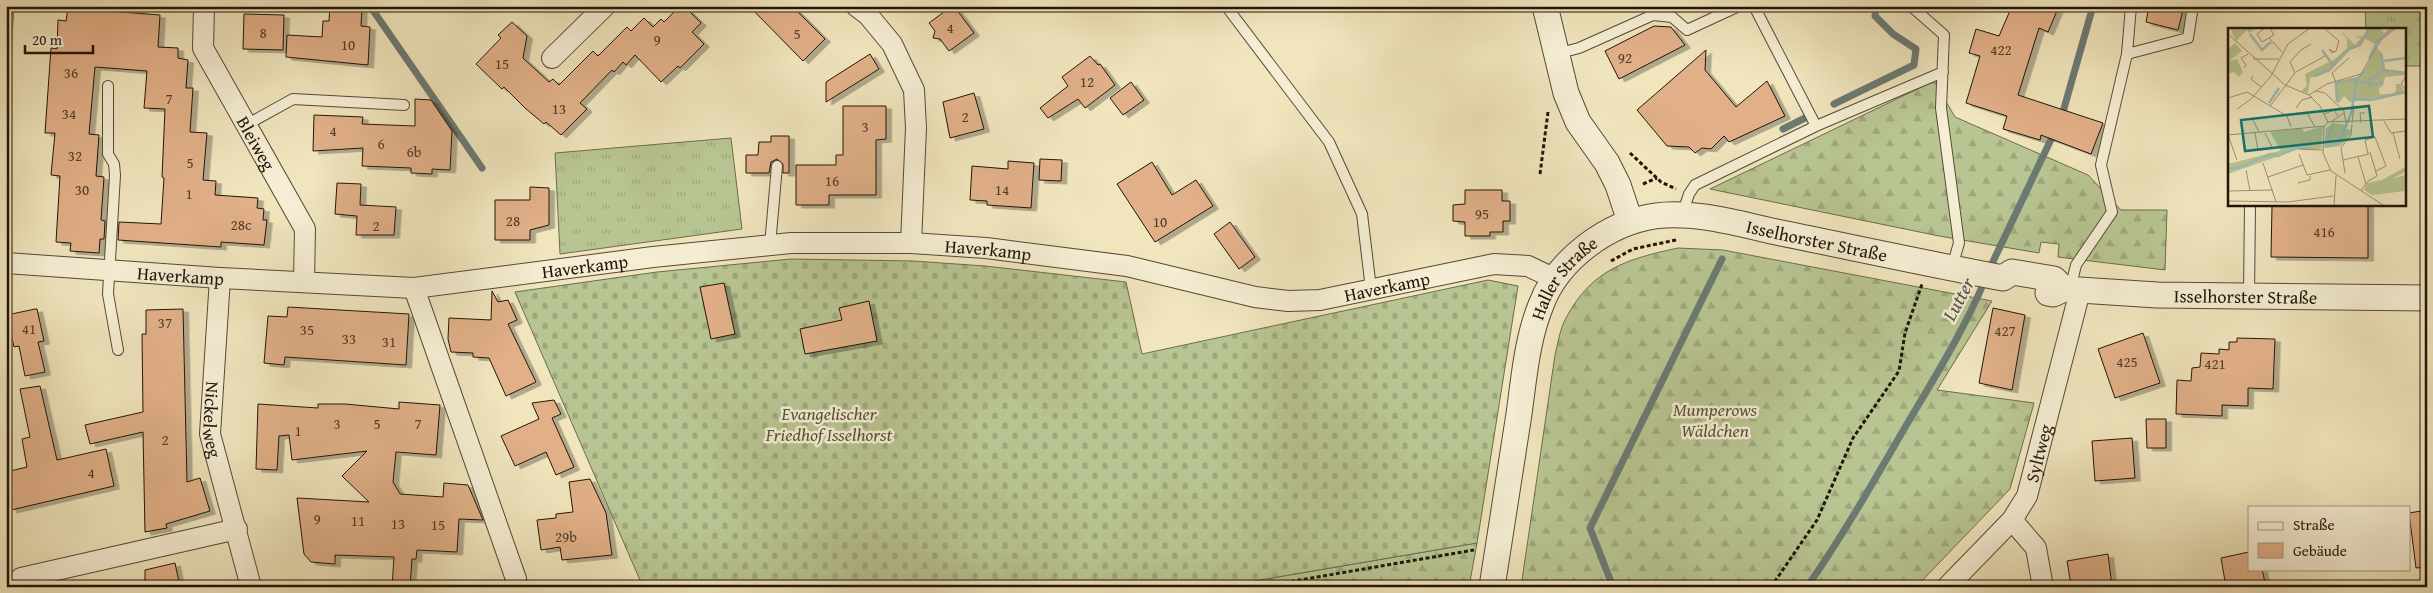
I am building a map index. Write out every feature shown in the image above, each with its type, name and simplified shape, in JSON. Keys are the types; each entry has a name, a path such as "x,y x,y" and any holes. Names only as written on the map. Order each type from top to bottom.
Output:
{"street":[{"name":"Bleiweg","path":"204,6 203,48 305,229 304,282"},
{"path":"552,58 605,6"},
{"path":"1544,6 1566,93 1578,122 1607,163 1618,185 1630,221"},
{"path":"867,9 892,44 914,90 916,128 911,242"},
{"name":"Isselhorster Straße","path":"1630,221 1657,216 1685,205 1728,222 2003,278 2012,272 2054,279 2071,290 2249,297 2427,298"},
{"name":"Haller Straße","path":"1492,587 1529,348 1541,304 1555,279 1573,259 1605,233 1630,221"},
{"name":"Haverkamp","path":"6,263 220,278 414,288 653,257 770,245 911,242 986,248 1127,266 1255,297 1288,301 1320,300 1494,264 1528,266 1555,279"},
{"name":"Nickelweg","path":"220,278 210,434 251,587"},
{"path":"414,288 516,579"},
{"name":"Syltweg","path":"1947,587 2012,520 2027,496 2071,290"},
{"path":"2012,520 2036,548 2042,587"},
{"path":"21,578 237,529"}],"lane":[{"path":"1226,6 1329,142 1362,214 1371,289"},
{"path":"1556,54 1579,48 1654,15 1672,17 1687,30 1695,28 1739,6"},
{"path":"1754,6 1816,126"},
{"path":"1911,6 1944,35 1941,108 1961,270"},
{"path":"2071,290 2076,266 2112,212 2101,165 2127,54 2132,6"},
{"path":"2127,54 2188,38 2194,6"},
{"path":"1685,205 1695,184 1816,126 1943,72"},
{"path":"108,86 108,154 114,164 115,175 108,294 118,350"},
{"path":"246,124 293,99 404,105"},
{"path":"770,245 777,166"},
{"path":"2249,297 2250,205"}],"path":[{"path":"6,45 6,61"},
{"path":"1540,174 1549,100 1566,93"},
{"path":"1624,147 1685,205"},
{"path":"1605,264 1633,249 1679,240"},
{"path":"1770,587 1817,520 1853,438 1899,371 1905,333 1923,279"},
{"path":"1259,587 1482,548"}],"green space":[{"path":"6,6 14,6 10,67 6,67"},
{"path":"2365,6 2427,6 2427,66 2406,66 2406,28 2366,28"},
{"path":"1934,81 1955,117 2088,175 2121,210 2167,210 2165,270 2058,257 2059,244 2041,242 2039,253 1939,236 1710,189"},
{"path":"731,138 742,229 560,254 555,153"},
{"name":"Mumperows Wäldchen","path":"1678,248 1723,250 1992,301 1937,390 2034,403 2010,489 1916,587 1521,587 1555,355 1564,322 1576,301 1599,277 1627,262"},
{"name":"Evangelischer Friedhof Isselhorst","path":"791,259 913,261 985,266 1126,282 1142,354 1488,280 1518,286 1477,543 1219,587 643,587 515,292 657,272"},
{"path":"1477,543 1469,587 1219,587"}],"building":[{"path":"330,6 362,6 361,26 370,27 368,65 286,57 287,35 322,37 323,21 329,21"},
{"path":"680,6 684,6 701,23 692,32 704,44 680,68 678,66 661,82 635,55 626,65 623,62 614,72 612,70 580,103 587,109 561,135 525,108 504,87 502,89 476,64 501,38 498,35 512,22 527,36 523,58 549,82 553,79 559,85 593,51 598,56 627,27 631,31 644,18 653,27 661,19 664,22"},
{"path":"749,6 792,6 825,39 803,61"},
{"path":"954,6 974,33 949,51 940,39 933,38 935,31 929,23"},
{"path":"2012,6 2059,6 2048,32 2039,28 2018,95 2103,123 2091,154 2041,135 2040,140 2003,129 2007,116 1966,103 1980,56 1969,53 1976,29 1999,36"},
{"path":"2149,6 2184,6 2178,30 2146,22"},
{"path":"68,8 160,15 158,47 178,48 178,58 188,60 186,88 193,88 190,132 207,133 203,180 216,181 215,195 258,198 257,208 264,209 263,220 267,220 264,245 221,242 221,247 118,240 119,222 161,224 165,109 144,108 147,71 95,67 89,134 99,135 96,176 104,177 101,220 105,221 104,239 100,239 99,253 70,251 71,243 56,242 60,176 51,175 55,133 45,133 51,48 57,49 58,20 66,21"},
{"path":"244,14 284,15 283,50 243,49"},
{"path":"1654,26 1671,27 1685,45 1619,79 1605,51"},
{"path":"1706,50 1705,70 1736,107 1767,81 1785,116 1729,142 1724,136 1711,149 1702,148 1695,153 1689,147 1667,146 1637,110"},
{"path":"870,54 879,69 826,102 826,82"},
{"path":"1090,56 1098,65 1100,64 1115,85 1085,108 1078,99 1048,118 1040,108 1068,86 1062,77"},
{"path":"1131,82 1144,100 1123,115 1110,98"},
{"path":"974,93 984,129 950,138 943,102"},
{"path":"415,99 431,100 452,131 450,170 432,169 432,174 411,173 411,168 362,166 363,148 313,151 314,115 363,117 362,124 415,126"},
{"path":"843,106 886,106 886,139 876,140 876,195 829,195 829,205 796,205 796,165 836,165 836,155 843,155"},
{"path":"771,136 789,136 789,173 783,173 783,164 777,159 771,162 769,173 746,173 746,155 758,155 759,142 771,142"},
{"path":"1040,159 1062,160 1061,181 1039,180"},
{"path":"1008,161 1034,163 1031,208 987,205 987,201 970,200 972,166 1008,169"},
{"path":"1152,162 1172,195 1196,180 1213,206 1155,242 1117,184"},
{"path":"337,183 361,184 360,205 396,207 394,235 356,235 357,216 335,214"},
{"path":"530,187 549,188 549,225 530,230 530,240 495,240 495,200 530,200"},
{"path":"1465,190 1502,190 1502,201 1510,201 1510,221 1503,221 1503,232 1490,232 1490,236 1465,236 1465,222 1453,221 1453,205 1465,204"},
{"path":"2368,205 2368,258 2271,257 2272,206"},
{"path":"1230,222 1255,257 1239,269 1214,234"},
{"path":"724,283 735,334 711,339 700,287"},
{"path":"492,291 498,302 508,300 517,320 508,324 536,382 506,396 489,358 473,357 473,353 451,352 448,339 449,318 491,320"},
{"path":"869,301 877,341 805,354 800,329 842,320 839,308"},
{"path":"288,307 409,314 406,365 285,357 284,365 264,363 268,316 287,317"},
{"path":"1993,308 2025,315 2012,390 1979,383"},
{"path":"37,309 44,341 38,342 45,372 25,376 19,346 14,347 7,315"},
{"path":"183,309 187,482 200,478 210,511 166,524 167,528 145,532 143,432 90,444 85,425 143,412 142,334 146,334 146,310"},
{"path":"2143,333 2160,383 2115,398 2098,349"},
{"path":"2237,338 2275,339 2273,389 2248,388 2248,406 2222,405 2222,416 2176,414 2177,380 2191,381 2192,368 2200,367 2201,353 2219,354 2219,349 2229,350 2229,342 2237,342"},
{"path":"40,386 57,460 106,449 114,486 11,510 6,488 6,472 27,467 22,439 30,437 20,389"},
{"path":"554,400 561,414 552,418 574,467 556,475 546,452 515,466 501,436 539,419 532,403"},
{"path":"399,402 440,405 436,455 396,452 393,482 400,494 443,497 444,483 468,485 483,520 459,519 457,552 417,550 416,559 412,559 410,587 392,587 394,557 335,555 335,564 311,562 304,554 297,498 369,502 342,476 367,451 292,460 289,435 279,436 277,470 256,469 258,404 318,408 318,404 345,404 399,409"},
{"path":"2146,419 2166,419 2166,448 2147,448"},
{"path":"2132,438 2135,478 2095,481 2092,441"},
{"path":"590,479 606,513 612,555 562,560 560,547 541,550 537,520 556,518 556,514 573,512 569,482"},
{"path":"2427,510 2427,567 2416,568 2410,513"},
{"path":"2248,552 2248,570 2262,570 2266,587 2226,587 2221,558"},
{"path":"2108,554 2112,587 2071,585 2067,561"},
{"path":"175,563 180,587 145,587 145,570"}],"waterway":[{"path":"370,6 482,168"},
{"path":"1834,104 1914,65 1916,49 1893,34 1875,16 1876,6"},
{"name":"Lutter","path":"2061,119 2093,6"},
{"path":"1783,129 1805,118"},
{"name":"Lutter","path":"1989,270 2055,131"},
{"path":"1613,587 1590,528 1722,259"},
{"name":"Lutter","path":"1807,587 1859,506 1938,371 1968,317 1985,280"}]}
